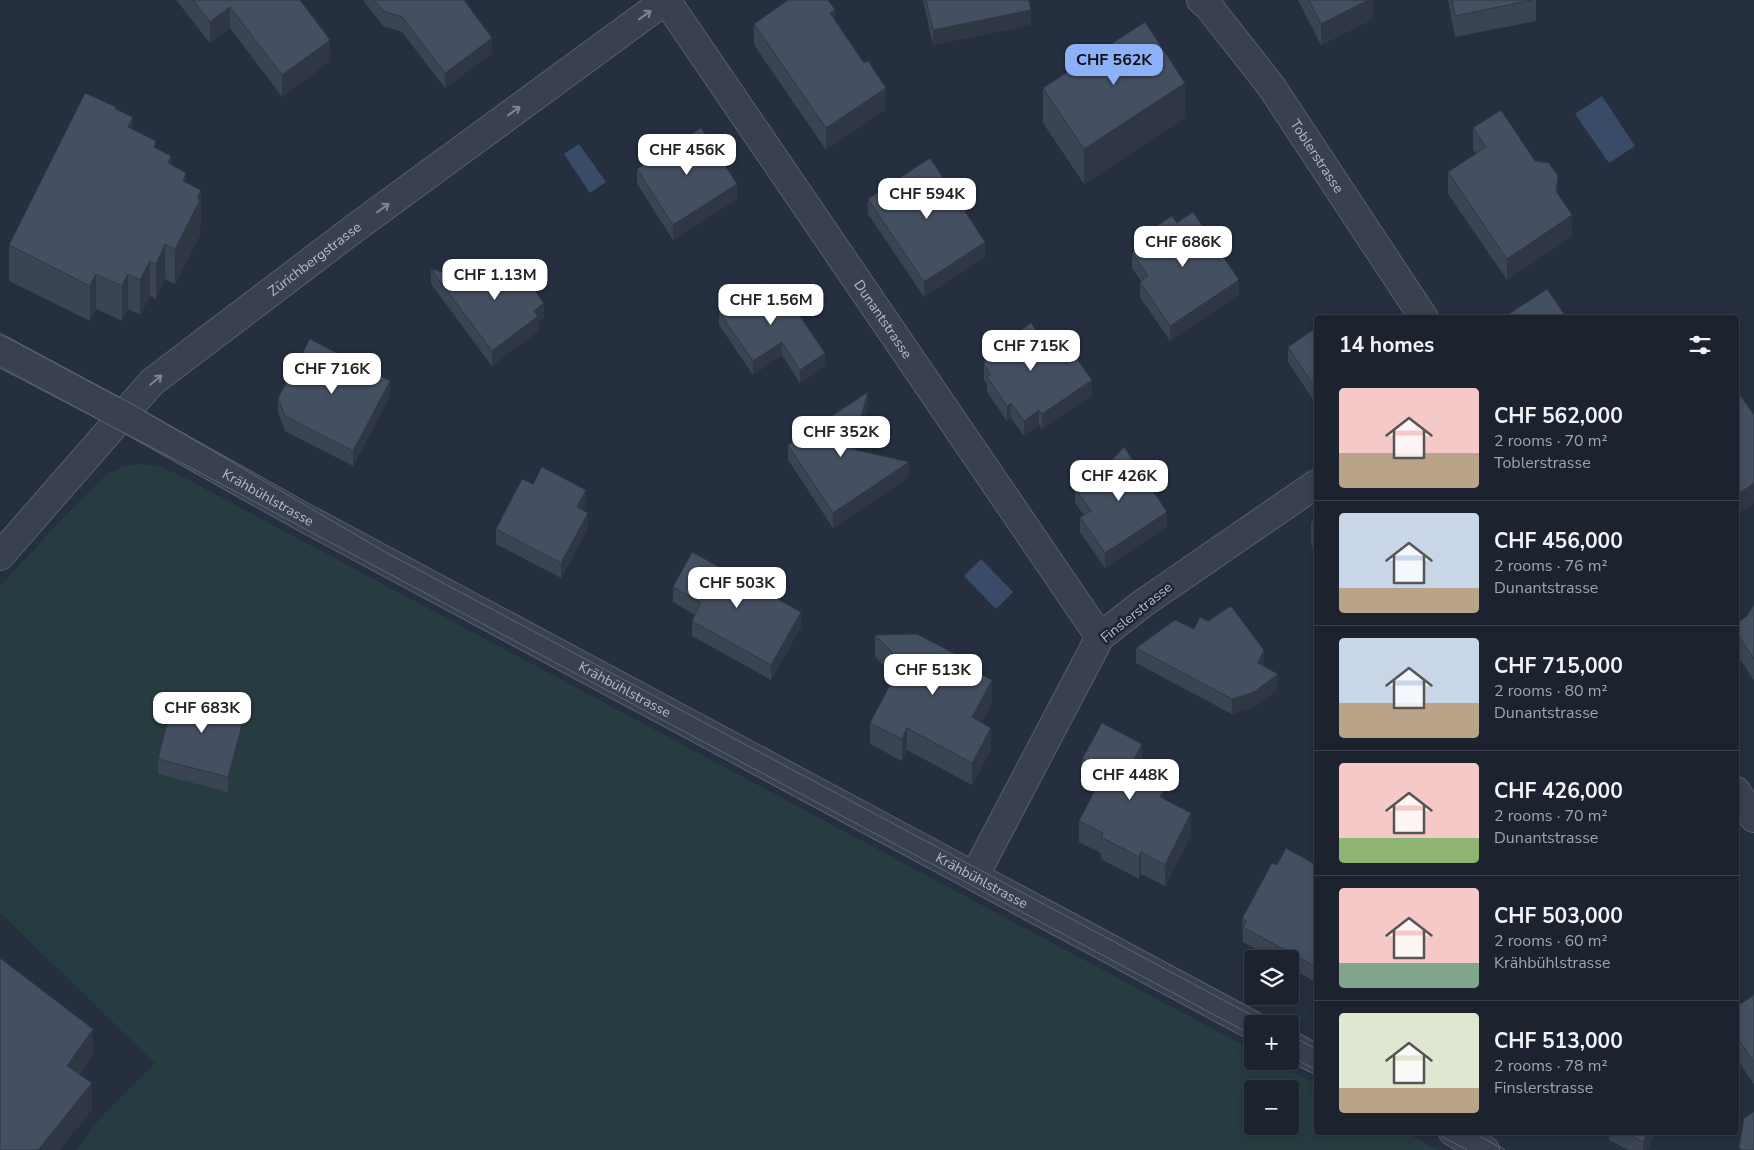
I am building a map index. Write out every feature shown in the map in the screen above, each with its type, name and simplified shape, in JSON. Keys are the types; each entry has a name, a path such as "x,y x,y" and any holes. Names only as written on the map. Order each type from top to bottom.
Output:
{"street":[{"name":"Zürichbergstrasse","path":"0,556 152,382 355,228 666,0"},
{"name":"Dunantstrasse","path":"666,0 1100,637"},
{"name":"Toblerstrasse","path":"1201,0 1209,7 1271,86 1422,315"},
{"name":"Krähbühlstrasse","path":"0,350 123,416 308,520 975,875 1244,1021"},
{"name":"Finslerstrasse","path":"975,875 1100,637 1142,604 1314,485"},
{"path":"1739,796 1754,818"},
{"path":"1299,1050 1314,1058"},
{"path":"1458,1135 1485,1150"}],"green space":[{"path":"138,464 159,466 187,479 1244,1046 1244,1070 1290,1070 1314,1083 1314,1135 1410,1135 1439,1150 76,1150 101,1117 155,1063 0,913 0,586 106,475 121,467"}],"water":[{"path":"1602,96 1635,146 1609,163 1575,114"},
{"path":"579,144 606,182 590,193 564,154"},
{"path":"981,559 1013,592 996,609 964,576"}],"building":[{"path":"193,0 300,0 330,40 282,75 230,7 210,22"},
{"path":"374,0 464,0 492,38 445,73 402,17 383,11"},
{"path":"788,0 828,0 835,10 830,13 864,63 868,61 886,88 826,128 754,24"},
{"path":"926,0 1029,0 1031,10 933,30"},
{"path":"1309,0 1368,0 1321,24"},
{"path":"1452,0 1532,0 1455,16"},
{"path":"1145,22 1185,83 1084,149 1043,88"},
{"path":"85,93 133,117 128,127 156,141 154,147 171,156 168,163 186,173 183,181 201,190 197,198 200,200 175,249 165,244 156,264 150,261 140,280 128,274 122,286 96,274 90,286 9,245"},
{"path":"1501,110 1535,161 1549,163 1558,176 1556,191 1572,215 1507,259 1448,172 1486,147 1473,128"},
{"path":"701,128 737,184 673,225 637,169"},
{"path":"930,158 985,242 924,282 868,199"},
{"path":"1193,212 1239,280 1170,326 1140,282 1148,276 1132,253 1151,240 1146,233 1172,216 1177,223"},
{"path":"511,259 544,303 534,311 538,316 492,351 431,269 472,280 498,261 501,266"},
{"path":"761,283 771,298 782,290 825,353 800,370 782,342 753,361 719,312"},
{"path":"1547,289 1565,315 1510,315"},
{"path":"1031,323 1055,357 1069,348 1092,380 1042,414 1039,410 1024,421 1011,403 1007,406 987,377 991,374 984,365 986,331 1010,338"},
{"path":"1314,329 1314,386 1288,347"},
{"path":"310,339 390,381 353,451 285,416 278,398"},
{"path":"868,392 852,449 909,462 833,513 788,445"},
{"path":"1739,393 1754,415 1754,483 1739,494"},
{"path":"1124,447 1167,512 1105,553 1080,517 1091,511 1075,488 1103,470"},
{"path":"542,467 586,490 577,507 588,513 561,563 496,529 522,479 533,484"},
{"path":"692,552 801,612 771,665 692,621 701,603 673,587"},
{"path":"1754,605 1754,659 1739,636 1739,622 1747,616"},
{"path":"1231,606 1264,650 1258,663 1278,674 1254,692 1232,699 1136,648 1175,620 1194,629 1200,617 1208,621"},
{"path":"917,634 974,664 971,669 992,680 972,717 991,728 972,763 907,728 902,739 870,723 902,662 875,635"},
{"path":"175,692 246,710 228,777 158,759"},
{"path":"1102,723 1142,744 1128,771 1164,790 1160,797 1191,813 1165,865 1141,852 1139,857 1101,837 1103,833 1079,821 1105,771 1082,759"},
{"path":"1286,848 1314,864 1314,966 1299,958 1299,950 1285,950 1243,927 1247,921 1242,919 1272,863 1277,865"},
{"path":"0,958 93,1029 67,1066 92,1083 38,1150 0,1150"},
{"path":"1754,995 1754,1062 1739,1040 1739,1005"},
{"path":"1754,1112 1754,1150 1741,1150 1739,1147 1744,1118"},
{"path":"1630,1135 1646,1135 1643,1142"}],"tram line":[{"path":"0,333 136,406 387,553 1251,1015"},
{"path":"0,368 197,471 1244,1031"},
{"path":"1299,1040 1314,1048"},
{"path":"1299,1061 1314,1069"},
{"path":"1440,1135 1467,1150"},
{"path":"1478,1135 1505,1150"}]}
